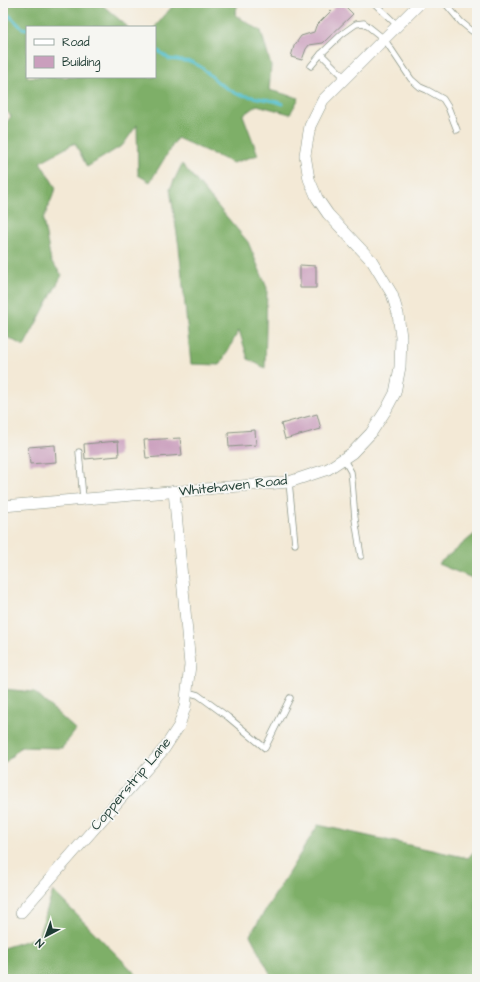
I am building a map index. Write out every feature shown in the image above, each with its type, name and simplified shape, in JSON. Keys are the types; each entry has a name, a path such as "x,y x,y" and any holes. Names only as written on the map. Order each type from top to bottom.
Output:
{"street":[{"name":"Whitehaven Road","path":"3,506 288,482 328,468 352,453 371,433 395,393 400,367 402,337 398,314 392,294 372,261 328,214 317,198 309,179 305,155 310,126 323,100 398,26 416,4"},
{"name":"Copperstrip Lane","path":"21,912 164,749 178,726 185,707 190,665 174,491"}],"lane":[{"path":"374,3 398,26"},
{"path":"445,3 461,22 472,30"},
{"path":"311,66 342,34 356,24 364,23 384,39 411,78 420,87 443,100 448,107 457,130"},
{"path":"321,54 345,78"},
{"path":"79,452 83,499"},
{"path":"343,458 351,472 355,519 361,556"},
{"path":"288,482 295,544"},
{"path":"187,692 198,695 228,717 265,748 290,698"}],"green space":[{"path":"3,3 100,3 127,26 26,26 26,78 156,78 156,26 175,3 238,3 235,15 261,31 271,66 269,90 299,98 290,114 257,105 243,115 258,155 233,163 177,138 150,182 138,175 137,125 123,145 87,167 75,143 40,162 56,188 43,220 51,261 62,275 24,346 3,335 3,128 11,116 3,108"},
{"path":"182,164 248,242 267,288 265,368 248,359 239,330 220,365 191,364 179,247 170,189"},
{"path":"477,532 477,580 438,564"},
{"path":"3,689 34,692 76,730 62,748 21,747 3,765"},
{"path":"318,825 468,858 477,848 477,979 273,979 250,935"},
{"path":"53,891 141,979 3,979 3,948 38,937"}],"building":[{"path":"339,3 342,3 353,14 323,43 309,45 302,60 291,57 294,46 301,36 314,32 316,26"},
{"path":"300,265 316,266 316,288 300,288"},
{"path":"317,414 321,429 285,439 281,424"},
{"path":"255,430 256,445 229,447 228,432"},
{"path":"180,438 182,455 146,458 144,440"},
{"path":"118,441 119,456 85,459 84,444"},
{"path":"55,445 56,462 30,464 28,447"}],"waterway":[{"path":"3,12 10,16 22,28 26,29"},
{"path":"156,51 157,50 169,59 192,62 201,67 220,84 237,94 283,104"}]}
